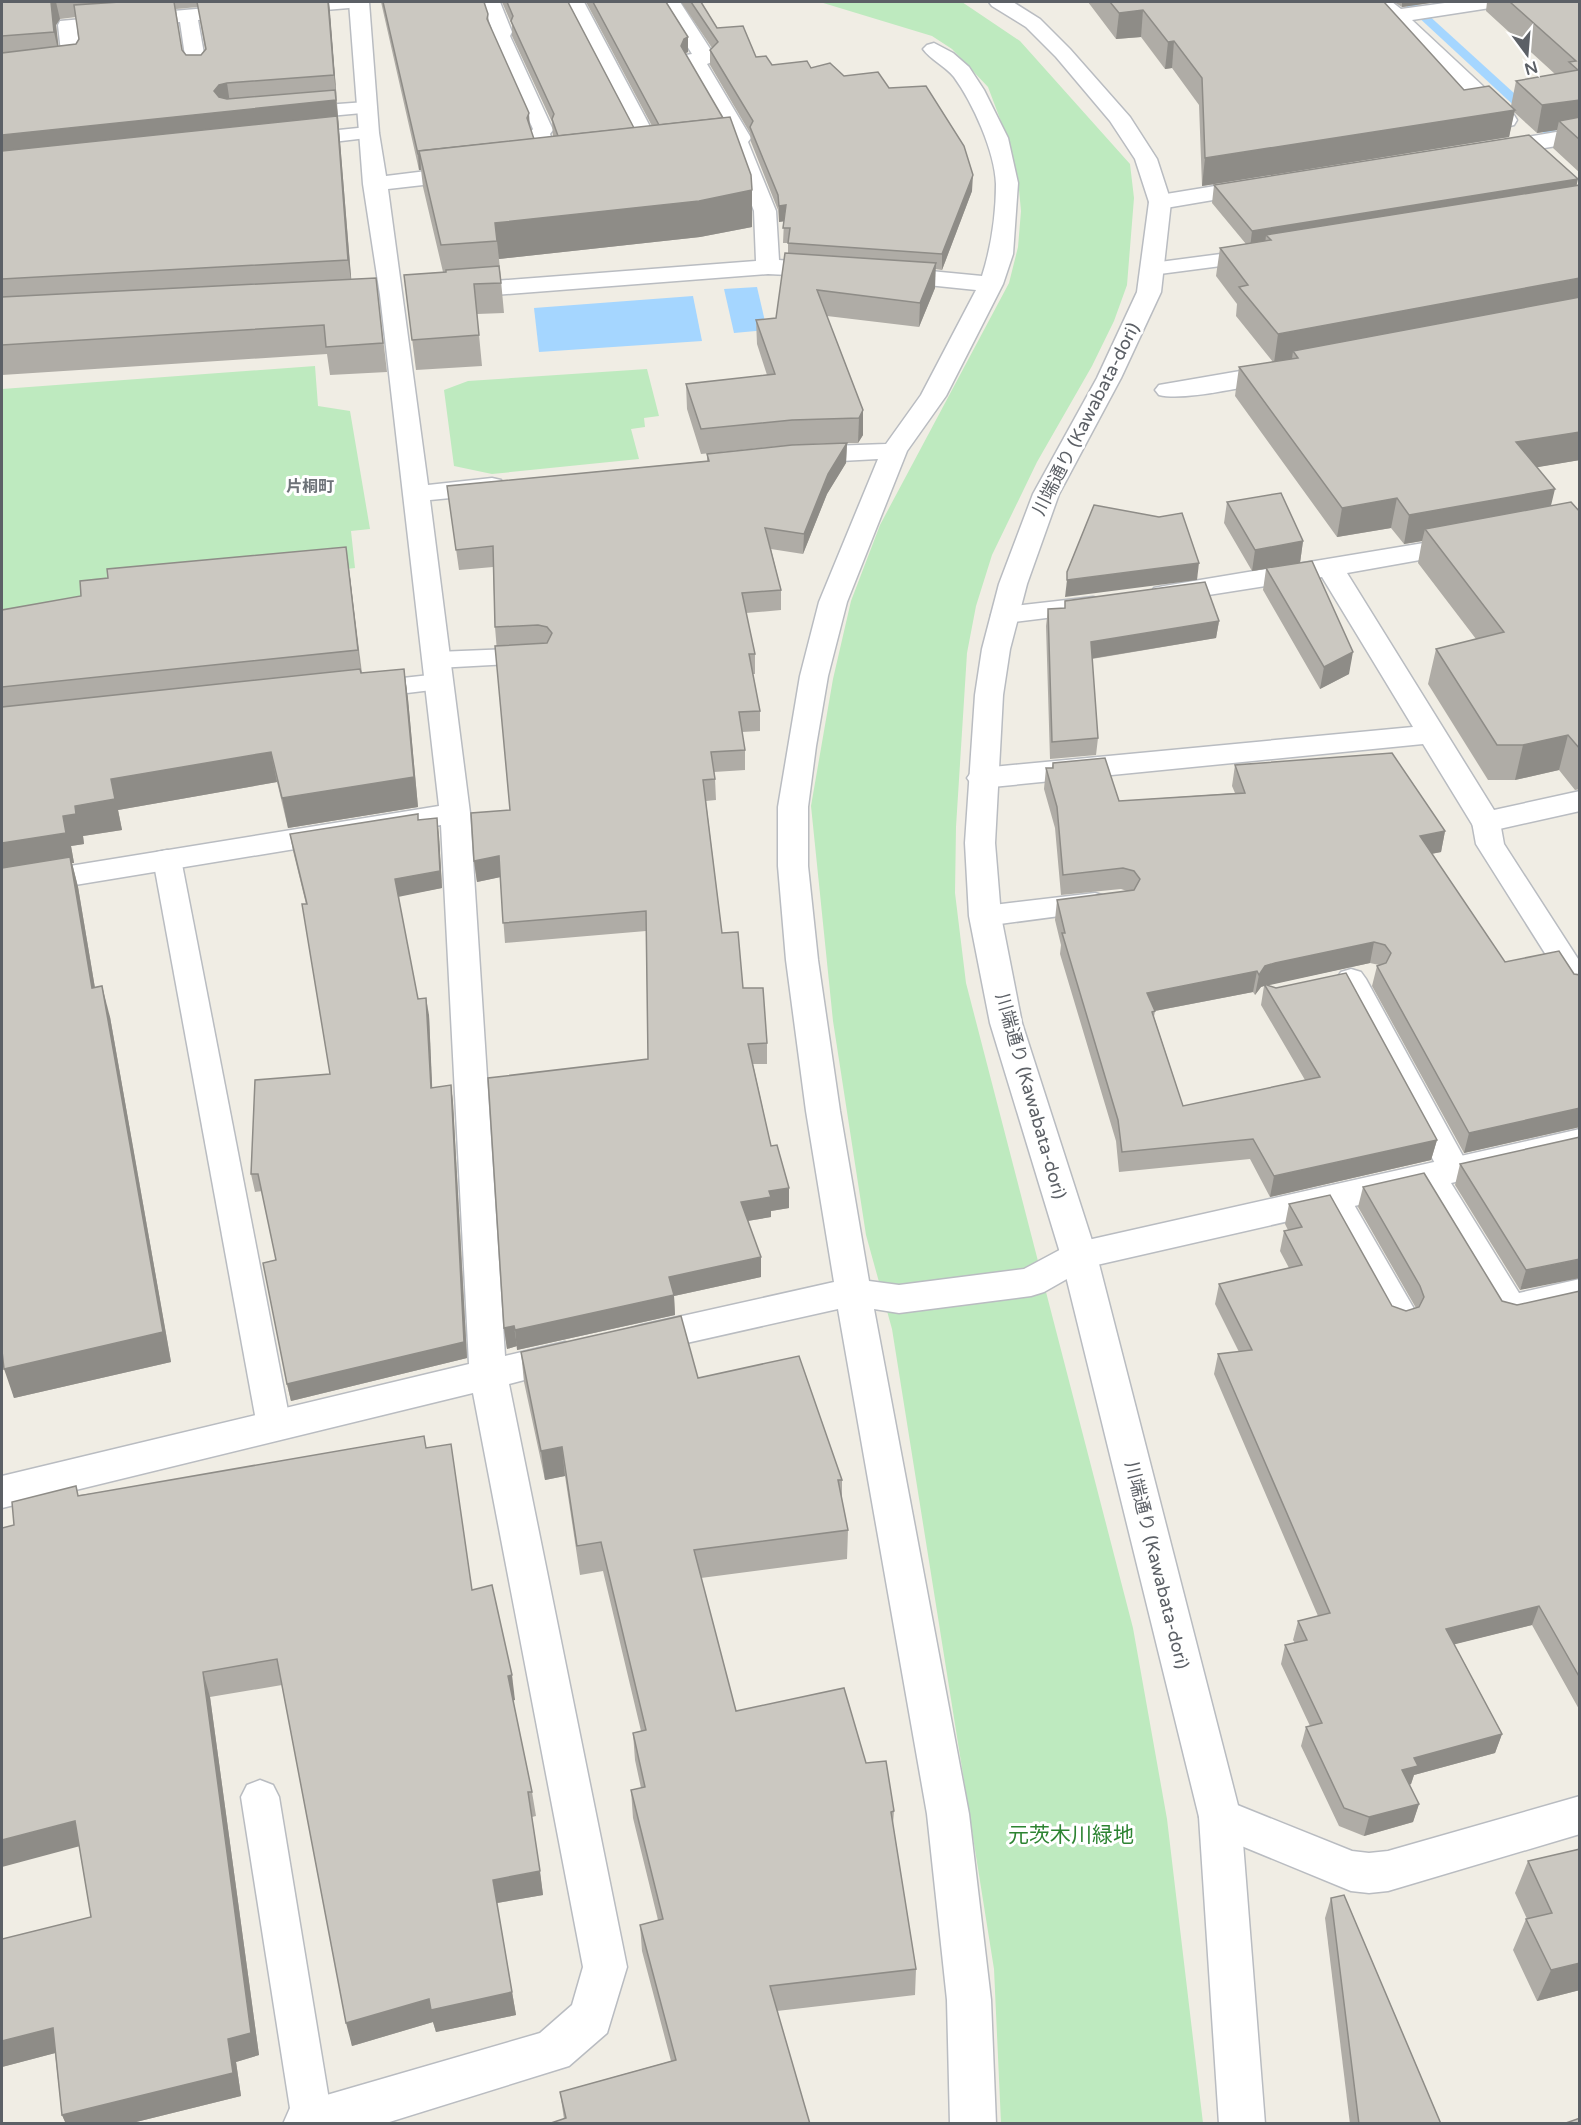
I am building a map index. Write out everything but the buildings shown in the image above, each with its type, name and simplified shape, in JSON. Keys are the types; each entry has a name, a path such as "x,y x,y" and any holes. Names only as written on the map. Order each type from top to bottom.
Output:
{"street":[{"path":"309,2122 554,2051 591,2018 605,1967 488,1373 455,813 416,494 404,294 374,184 359,2"},
{"path":"574,2 663,150 629,154"},
{"path":"670,2 705,58 694,60 740,138 718,145 741,147 765,211 768,267"},
{"name":"川端通り (Kawabata-dori)","path":"999,2 1033,23 1063,53 1119,117 1146,159 1160,202 1149,292 1109,378 1046,494 1019,565 1005,615 989,695 982,778 980,843 985,916 1006,1023 1079,1256 1220,1817 1242,2124"},
{"path":"1396,10 1432,10 1490,2"},
{"path":"1396,10 1542,148"},
{"path":"934,49 961,72 973,90 997,138 1007,183 1006,219 1001,254 991,284 933,396 894,451 833,602 807,711 793,807 793,866 802,960 823,1111 853,1292 948,1814 969,2000 973,2124"},
{"path":"1473,153 1542,148 1574,136"},
{"path":"527,166 573,160"},
{"path":"374,184 492,170"},
{"path":"1160,202 1276,183"},
{"path":"404,294 768,267 858,272 991,284"},
{"path":"1168,390 1188,389 1303,367"},
{"path":"780,457 894,451"},
{"path":"416,494 522,483"},
{"path":"1005,615 1129,599 1330,568 1489,540"},
{"path":"1330,568 1486,822 1580,801"},
{"path":"982,778 1431,734"},
{"path":"2,887 455,813"},
{"path":"2,1492 488,1373 853,1292 899,1299 1031,1282 1079,1256 1580,1141"},
{"path":"1441,1172 1510,1310 1580,1293"},
{"path":"1220,1817 1351,1871 1369,1873 1388,1870 1580,1815"}],"lane":[{"path":"2,72 72,66 67,25 349,2"},
{"path":"491,2 503,32 500,33 543,130 540,133 551,163"},
{"path":"188,15 198,76"},
{"path":"276,115 366,108"},
{"path":"276,142 368,133"},
{"path":"1152,268 1276,252"},
{"path":"345,692 438,671 539,655"},
{"path":"1486,822 1490,844 1580,986"},
{"path":"167,859 274,1426"},
{"path":"985,916 1120,901"},
{"path":"1350,979 1441,1172"},
{"path":"1334,1197 1401,1316"},
{"path":"260,1797 309,2122"}],"green space":[{"name":"元茨木川緑地","path":"820,2 962,2 1020,41 1130,164 1134,198 1127,285 1114,321 1092,366 1037,462 992,555 976,606 967,653 956,827 955,893 966,983 1133,1628 1167,1819 1203,2123 1001,2123 994,1969 892,1329 866,1235 833,1021 811,806 833,679 851,601 880,525 1009,283 1018,247 1021,211 1018,179 1011,148 988,87 952,49 932,36"},
{"path":"315,366 318,406 350,411 370,529 351,531 355,568 167,589 2,624 2,389"},
{"path":"647,369 659,416 644,418 645,427 631,429 639,459 492,474 454,466 444,390 468,381"}],"water":[{"path":"757,287 767,330 734,333 724,289"},
{"path":"693,296 702,341 539,352 534,308"}],"waterway":[{"path":"1408,2 1580,160"}],"district":[{"name":"片桐町","path":"310,486"}]}
